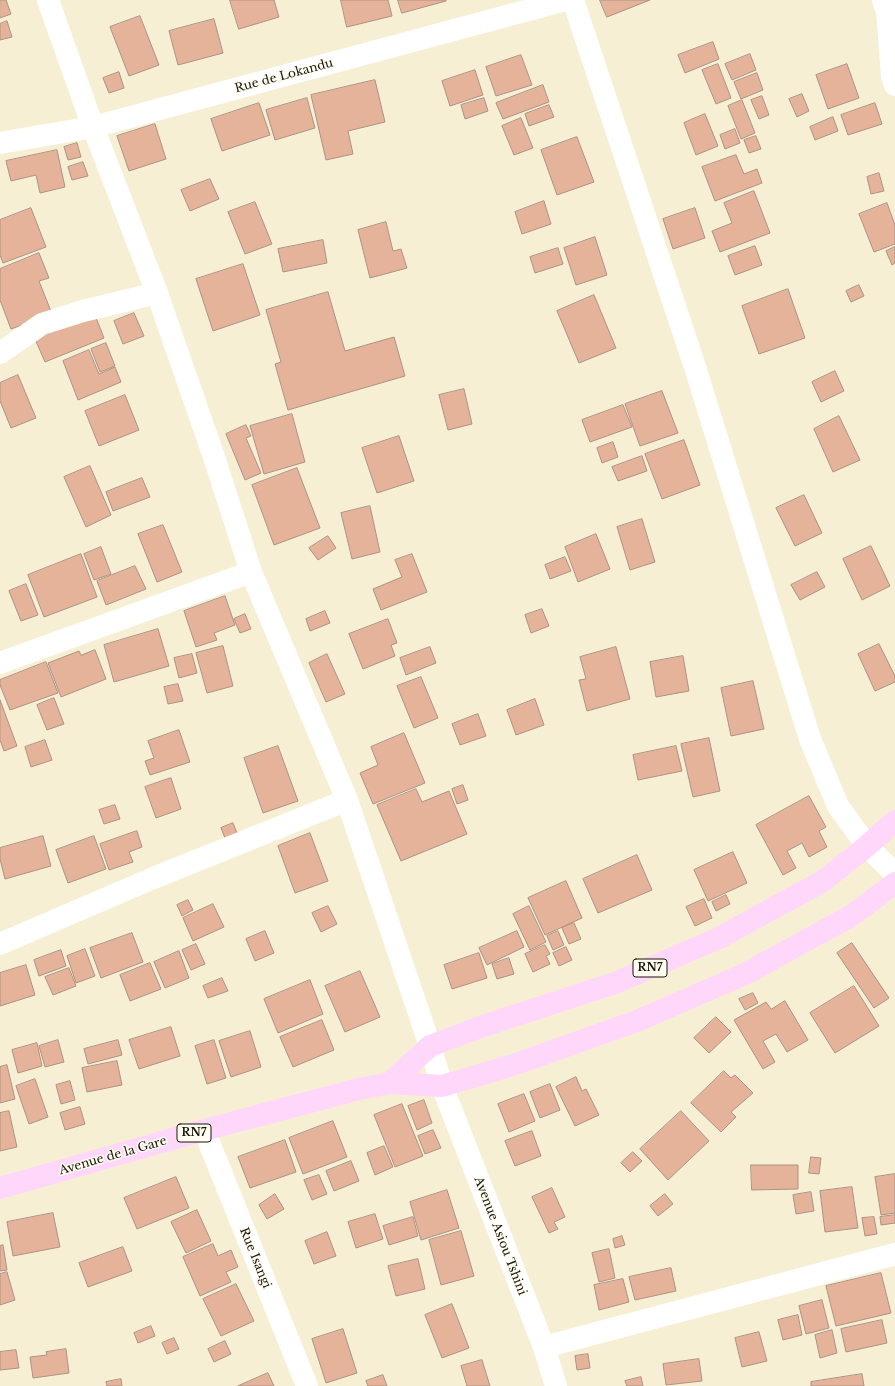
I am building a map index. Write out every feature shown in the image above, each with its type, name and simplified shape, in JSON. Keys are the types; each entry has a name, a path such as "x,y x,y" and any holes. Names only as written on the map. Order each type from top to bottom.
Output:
{"main road":[{"name":"RN7","path":"390,1083 430,1046 486,1025 615,984 719,938 823,881 867,846 895,821"},
{"name":"RN7","path":"390,1083 442,1086 513,1065 637,1021 745,974 851,916 895,883"},
{"name":"Avenue de la Gare","path":"0,1188 204,1130 359,1089 390,1083"}],"street":[{"name":"Avenue Asiou Tshini","path":"48,0 92,127 156,293 214,457 251,572 347,800 430,1046 442,1086 544,1347 556,1386"},
{"name":"Rue de Lokandu","path":"0,142 92,127 566,0"},
{"path":"573,0 696,368 810,739 838,806 867,846 895,874"},
{"path":"884,0 887,11 892,76 895,86"},
{"path":"0,353 42,324 83,311 156,293"},
{"path":"0,662 251,572"},
{"path":"0,944 152,879 347,800"},
{"name":"Rue Isangi","path":"204,1130 307,1386"},
{"path":"544,1347 895,1254"}],"building":[{"path":"0,0 6,0 11,14 0,18"},
{"path":"230,0 274,0 279,17 239,29"},
{"path":"341,0 388,0 392,16 347,27"},
{"path":"398,0 446,0 446,1 402,13"},
{"path":"600,0 650,0 607,17"},
{"path":"140,16 159,65 129,76 110,27"},
{"path":"214,19 223,53 178,65 169,31"},
{"path":"7,21 12,37 0,40 0,24"},
{"path":"713,42 719,59 685,73 678,55"},
{"path":"750,54 756,70 732,80 725,64"},
{"path":"521,55 532,85 496,96 486,67"},
{"path":"718,64 731,98 716,104 702,70"},
{"path":"847,64 859,98 828,109 816,75"},
{"path":"475,70 483,95 450,106 442,81"},
{"path":"119,72 124,88 109,93 103,78"},
{"path":"757,73 763,90 741,99 734,82"},
{"path":"375,80 385,122 348,131 353,154 326,160 311,95"},
{"path":"543,85 549,102 503,119 496,103"},
{"path":"802,94 809,111 797,117 789,99"},
{"path":"762,96 769,115 759,119 751,100"},
{"path":"307,98 315,128 275,140 266,110"},
{"path":"484,98 488,111 465,119 461,105"},
{"path":"742,100 755,133 741,139 728,106"},
{"path":"259,103 270,135 222,151 211,119"},
{"path":"875,103 882,124 848,135 841,115"},
{"path":"549,105 554,117 529,126 525,114"},
{"path":"705,114 718,146 696,155 684,123"},
{"path":"833,117 838,131 815,140 810,127"},
{"path":"521,118 533,148 514,155 502,126"},
{"path":"155,124 166,159 129,171 117,136"},
{"path":"735,129 740,143 725,149 720,135"},
{"path":"756,136 761,149 749,153 744,140"},
{"path":"577,137 594,182 557,195 541,150"},
{"path":"77,143 81,157 68,160 64,147"},
{"path":"57,150 65,187 40,193 36,175 11,181 6,161"},
{"path":"736,155 744,174 757,169 762,183 715,201 702,167"},
{"path":"83,162 88,176 72,180 68,167"},
{"path":"879,173 884,191 871,194 867,177"},
{"path":"210,179 219,199 190,211 181,190"},
{"path":"754,191 770,233 720,252 712,231 732,223 724,203"},
{"path":"544,201 551,224 522,234 515,212"},
{"path":"255,202 272,244 245,254 228,212"},
{"path":"887,203 895,225 895,244 874,252 859,214"},
{"path":"31,208 46,247 3,263 0,255 0,220"},
{"path":"695,208 705,238 673,249 663,219"},
{"path":"386,222 393,251 401,249 407,268 370,278 358,230"},
{"path":"595,237 607,275 576,285 564,248"},
{"path":"323,240 327,263 283,272 278,249"},
{"path":"755,246 762,265 735,275 728,256"},
{"path":"895,247 895,263 892,265 886,251"},
{"path":"558,248 563,264 535,273 530,257"},
{"path":"39,253 49,278 39,281 52,314 11,329 0,300 0,269"},
{"path":"243,264 260,315 213,331 196,279"},
{"path":"859,285 864,296 851,302 846,291"},
{"path":"788,289 805,338 759,354 742,306"},
{"path":"328,292 345,351 394,337 405,376 288,410 275,364 281,362 266,310"},
{"path":"594,295 616,348 579,363 557,311"},
{"path":"134,313 144,336 123,344 114,321"},
{"path":"95,315 104,338 45,362 35,339"},
{"path":"106,343 115,366 100,372 91,349"},
{"path":"89,350 99,374 115,367 121,382 78,400 63,361"},
{"path":"835,371 844,391 821,402 812,382"},
{"path":"18,375 36,418 11,428 0,401 0,383"},
{"path":"464,389 472,424 448,430 439,395"},
{"path":"662,391 678,433 640,446 625,404"},
{"path":"125,395 139,430 99,446 85,411"},
{"path":"623,405 632,427 590,442 582,420"},
{"path":"292,414 305,462 264,474 250,426"},
{"path":"839,416 860,460 833,472 814,429"},
{"path":"246,425 251,436 246,438 261,473 245,480 226,434"},
{"path":"399,436 414,481 377,493 362,448"},
{"path":"684,440 700,485 662,499 645,454"},
{"path":"613,442 618,457 602,463 597,448"},
{"path":"642,456 647,471 618,481 612,467"},
{"path":"90,466 111,515 86,527 64,477"},
{"path":"297,468 320,528 274,545 252,485"},
{"path":"142,478 150,497 113,511 106,492"},
{"path":"804,495 822,533 795,546 776,508"},
{"path":"370,506 380,552 352,559 341,513"},
{"path":"642,519 655,562 630,570 617,527"},
{"path":"163,525 182,572 157,582 138,534"},
{"path":"596,534 610,569 578,582 565,547"},
{"path":"328,536 336,548 318,560 309,548"},
{"path":"871,546 890,586 862,600 843,559"},
{"path":"101,547 111,574 94,580 84,554"},
{"path":"81,554 97,597 44,617 28,575"},
{"path":"412,554 427,592 381,610 373,589 402,577 395,560"},
{"path":"565,557 571,571 550,579 545,565"},
{"path":"135,566 146,589 106,605 97,581"},
{"path":"817,572 825,587 800,600 791,585"},
{"path":"26,584 38,615 21,621 9,591"},
{"path":"225,596 235,625 214,633 217,640 196,647 184,611"},
{"path":"542,609 549,626 531,633 525,615"},
{"path":"325,611 330,623 310,631 306,619"},
{"path":"245,614 251,629 240,633 234,619"},
{"path":"388,619 397,643 391,645 395,656 363,669 349,634"},
{"path":"158,629 169,666 114,682 104,645"},
{"path":"879,644 895,676 895,682 875,691 858,654"},
{"path":"223,646 233,686 207,693 196,653"},
{"path":"430,647 436,663 406,675 400,658"},
{"path":"616,647 630,699 587,711 579,680 586,679 580,657"},
{"path":"95,650 106,679 61,697 48,663 79,651 81,655"},
{"path":"192,654 197,673 179,678 174,658"},
{"path":"327,654 345,694 326,702 309,663"},
{"path":"683,656 689,691 656,697 650,662"},
{"path":"46,662 58,693 10,710 0,685 0,680"},
{"path":"421,677 438,718 414,728 397,686"},
{"path":"753,681 764,729 731,736 721,688"},
{"path":"178,684 183,701 168,704 164,687"},
{"path":"54,698 64,724 47,730 37,705"},
{"path":"535,699 544,725 516,735 507,710"},
{"path":"0,700 17,746 4,751 0,740"},
{"path":"478,714 486,736 460,745 452,724"},
{"path":"179,730 190,762 150,775 145,761 154,758 148,741"},
{"path":"404,733 425,783 373,804 360,773 378,765 371,747"},
{"path":"709,738 720,791 693,797 681,744"},
{"path":"45,740 52,760 31,767 25,747"},
{"path":"278,746 298,801 263,813 244,758"},
{"path":"676,746 682,771 638,780 633,755"},
{"path":"171,778 181,809 156,818 145,787"},
{"path":"463,785 468,800 457,804 452,789"},
{"path":"416,789 422,802 449,791 467,834 401,861 377,805"},
{"path":"809,796 826,827 819,831 827,847 809,857 802,843 787,851 796,868 783,875 756,825"},
{"path":"115,805 120,819 104,824 99,810"},
{"path":"233,823 237,833 225,838 221,828"},
{"path":"137,831 142,847 129,852 133,862 109,870 100,844"},
{"path":"310,833 328,881 295,893 278,846"},
{"path":"43,836 51,866 5,879 0,859 0,848"},
{"path":"94,836 106,869 68,883 56,850"},
{"path":"733,852 747,883 708,901 694,870"},
{"path":"637,855 652,890 598,913 583,879"},
{"path":"566,881 582,918 545,935 528,898"},
{"path":"726,895 730,904 716,911 712,902"},
{"path":"704,899 712,918 695,926 686,907"},
{"path":"188,900 193,910 182,916 177,905"},
{"path":"213,904 224,927 193,941 183,918"},
{"path":"328,906 337,924 321,932 312,913"},
{"path":"529,906 546,942 530,950 513,914"},
{"path":"574,923 581,939 569,944 562,928"},
{"path":"265,931 274,953 255,961 246,939"},
{"path":"517,931 524,947 487,965 479,948"},
{"path":"558,931 564,945 553,950 547,936"},
{"path":"132,933 143,962 101,978 90,948"},
{"path":"852,943 889,998 874,1008 837,953"},
{"path":"196,944 205,964 191,970 182,950"},
{"path":"545,945 550,954 546,956 550,964 533,972 525,954"},
{"path":"566,947 572,960 559,966 553,953"},
{"path":"85,949 95,976 76,983 67,956"},
{"path":"61,950 66,966 39,976 34,960"},
{"path":"179,951 189,978 165,988 154,962"},
{"path":"479,953 487,978 452,989 444,965"},
{"path":"509,958 514,974 497,979 492,964"},
{"path":"150,963 161,989 130,1001 120,975"},
{"path":"26,965 35,995 0,1006 0,973"},
{"path":"69,968 76,986 53,995 45,977"},
{"path":"360,971 380,1017 345,1032 325,986"},
{"path":"222,978 228,991 208,998 203,986"},
{"path":"310,980 323,1014 278,1033 264,999"},
{"path":"854,986 879,1026 835,1053 810,1013"},
{"path":"753,993 758,1003 745,1010 739,999"},
{"path":"785,1001 808,1040 787,1052 776,1034 763,1041 775,1062 763,1069 734,1020 766,1002 771,1009"},
{"path":"716,1017 731,1032 709,1053 694,1038"},
{"path":"322,1020 334,1050 293,1067 280,1037"},
{"path":"171,1027 180,1056 139,1069 129,1040"},
{"path":"250,1031 261,1067 231,1077 219,1041"},
{"path":"58,1040 64,1062 45,1067 39,1046"},
{"path":"118,1040 122,1055 88,1064 84,1049"},
{"path":"214,1040 226,1078 207,1084 195,1046"},
{"path":"37,1043 42,1066 18,1073 12,1050"},
{"path":"117,1061 122,1085 87,1092 82,1068"},
{"path":"7,1065 15,1099 0,1103 0,1067"},
{"path":"724,1071 731,1078 735,1075 753,1093 731,1112 736,1117 721,1132 691,1103"},
{"path":"576,1077 582,1091 586,1089 599,1115 575,1126 556,1087"},
{"path":"35,1079 48,1117 29,1124 16,1086"},
{"path":"70,1081 75,1100 61,1104 56,1085"},
{"path":"550,1084 560,1110 540,1118 530,1092"},
{"path":"524,1094 535,1121 509,1132 498,1104"},
{"path":"424,1100 432,1123 417,1130 408,1106"},
{"path":"402,1104 423,1156 395,1167 374,1115"},
{"path":"80,1107 85,1124 65,1130 60,1113"},
{"path":"9,1111 17,1147 0,1151 0,1113"},
{"path":"681,1111 709,1141 668,1180 640,1149"},
{"path":"333,1121 347,1157 303,1174 289,1138"},
{"path":"433,1130 441,1148 425,1154 418,1136"},
{"path":"532,1131 541,1156 515,1166 505,1141"},
{"path":"285,1140 296,1172 250,1188 238,1157"},
{"path":"384,1146 393,1167 375,1175 367,1153"},
{"path":"633,1152 642,1161 630,1172 621,1163"},
{"path":"811,1157 821,1158 819,1174 809,1173"},
{"path":"351,1161 359,1181 334,1191 326,1171"},
{"path":"751,1165 798,1165 798,1189 752,1190"},
{"path":"895,1174 895,1213 881,1215 875,1177"},
{"path":"319,1175 327,1194 312,1200 304,1180"},
{"path":"176,1177 189,1208 137,1229 124,1198"},
{"path":"852,1187 858,1228 825,1232 820,1191"},
{"path":"552,1188 565,1217 554,1222 558,1229 549,1233 532,1197"},
{"path":"447,1190 459,1228 421,1240 410,1202"},
{"path":"811,1192 814,1211 796,1214 793,1195"},
{"path":"275,1194 284,1209 267,1219 259,1205"},
{"path":"665,1194 673,1204 658,1216 650,1206"},
{"path":"197,1210 211,1241 186,1253 171,1222"},
{"path":"53,1213 60,1247 13,1256 7,1222"},
{"path":"375,1214 383,1239 356,1248 348,1222"},
{"path":"895,1215 895,1223 881,1225 880,1217"},
{"path":"413,1217 418,1236 389,1245 383,1226"},
{"path":"874,1217 877,1234 865,1236 862,1218"},
{"path":"461,1231 474,1276 441,1285 429,1240"},
{"path":"327,1232 336,1256 314,1264 305,1241"},
{"path":"622,1236 625,1245 615,1248 613,1239"},
{"path":"213,1244 218,1256 231,1250 238,1267 226,1272 231,1282 200,1296 183,1257"},
{"path":"3,1245 7,1270 0,1271 0,1246"},
{"path":"123,1247 132,1271 88,1287 79,1263"},
{"path":"609,1249 615,1278 599,1282 592,1253"},
{"path":"418,1259 425,1289 396,1296 388,1266"},
{"path":"671,1268 676,1291 635,1300 629,1277"},
{"path":"7,1272 15,1300 0,1305 0,1274"},
{"path":"881,1273 891,1313 836,1326 826,1286"},
{"path":"623,1279 629,1302 599,1310 594,1285"},
{"path":"236,1284 254,1321 221,1336 203,1299"},
{"path":"822,1300 829,1328 806,1334 799,1306"},
{"path":"452,1304 469,1348 442,1358 425,1315"},
{"path":"798,1315 802,1335 783,1340 778,1320"},
{"path":"882,1320 887,1343 846,1352 841,1329"},
{"path":"151,1326 155,1336 138,1343 134,1333"},
{"path":"343,1329 357,1373 326,1383 312,1339"},
{"path":"832,1330 837,1353 820,1358 815,1335"},
{"path":"759,1332 767,1361 742,1367 735,1338"},
{"path":"174,1338 179,1349 167,1354 162,1343"},
{"path":"225,1341 231,1354 214,1362 208,1349"},
{"path":"66,1349 69,1373 33,1378 30,1357 47,1355 46,1352"},
{"path":"16,1350 19,1368 0,1370 0,1352"},
{"path":"588,1354 590,1368 577,1370 575,1356"},
{"path":"699,1359 702,1381 666,1385 663,1364"},
{"path":"482,1360 490,1386 467,1386 461,1366"},
{"path":"268,1373 274,1386 238,1386"},
{"path":"862,1374 864,1386 811,1386 811,1382"},
{"path":"383,1375 387,1386 368,1386 366,1381"},
{"path":"641,1377 643,1386 627,1386 625,1381"},
{"path":"121,1379 122,1386 107,1386 106,1382"}]}
